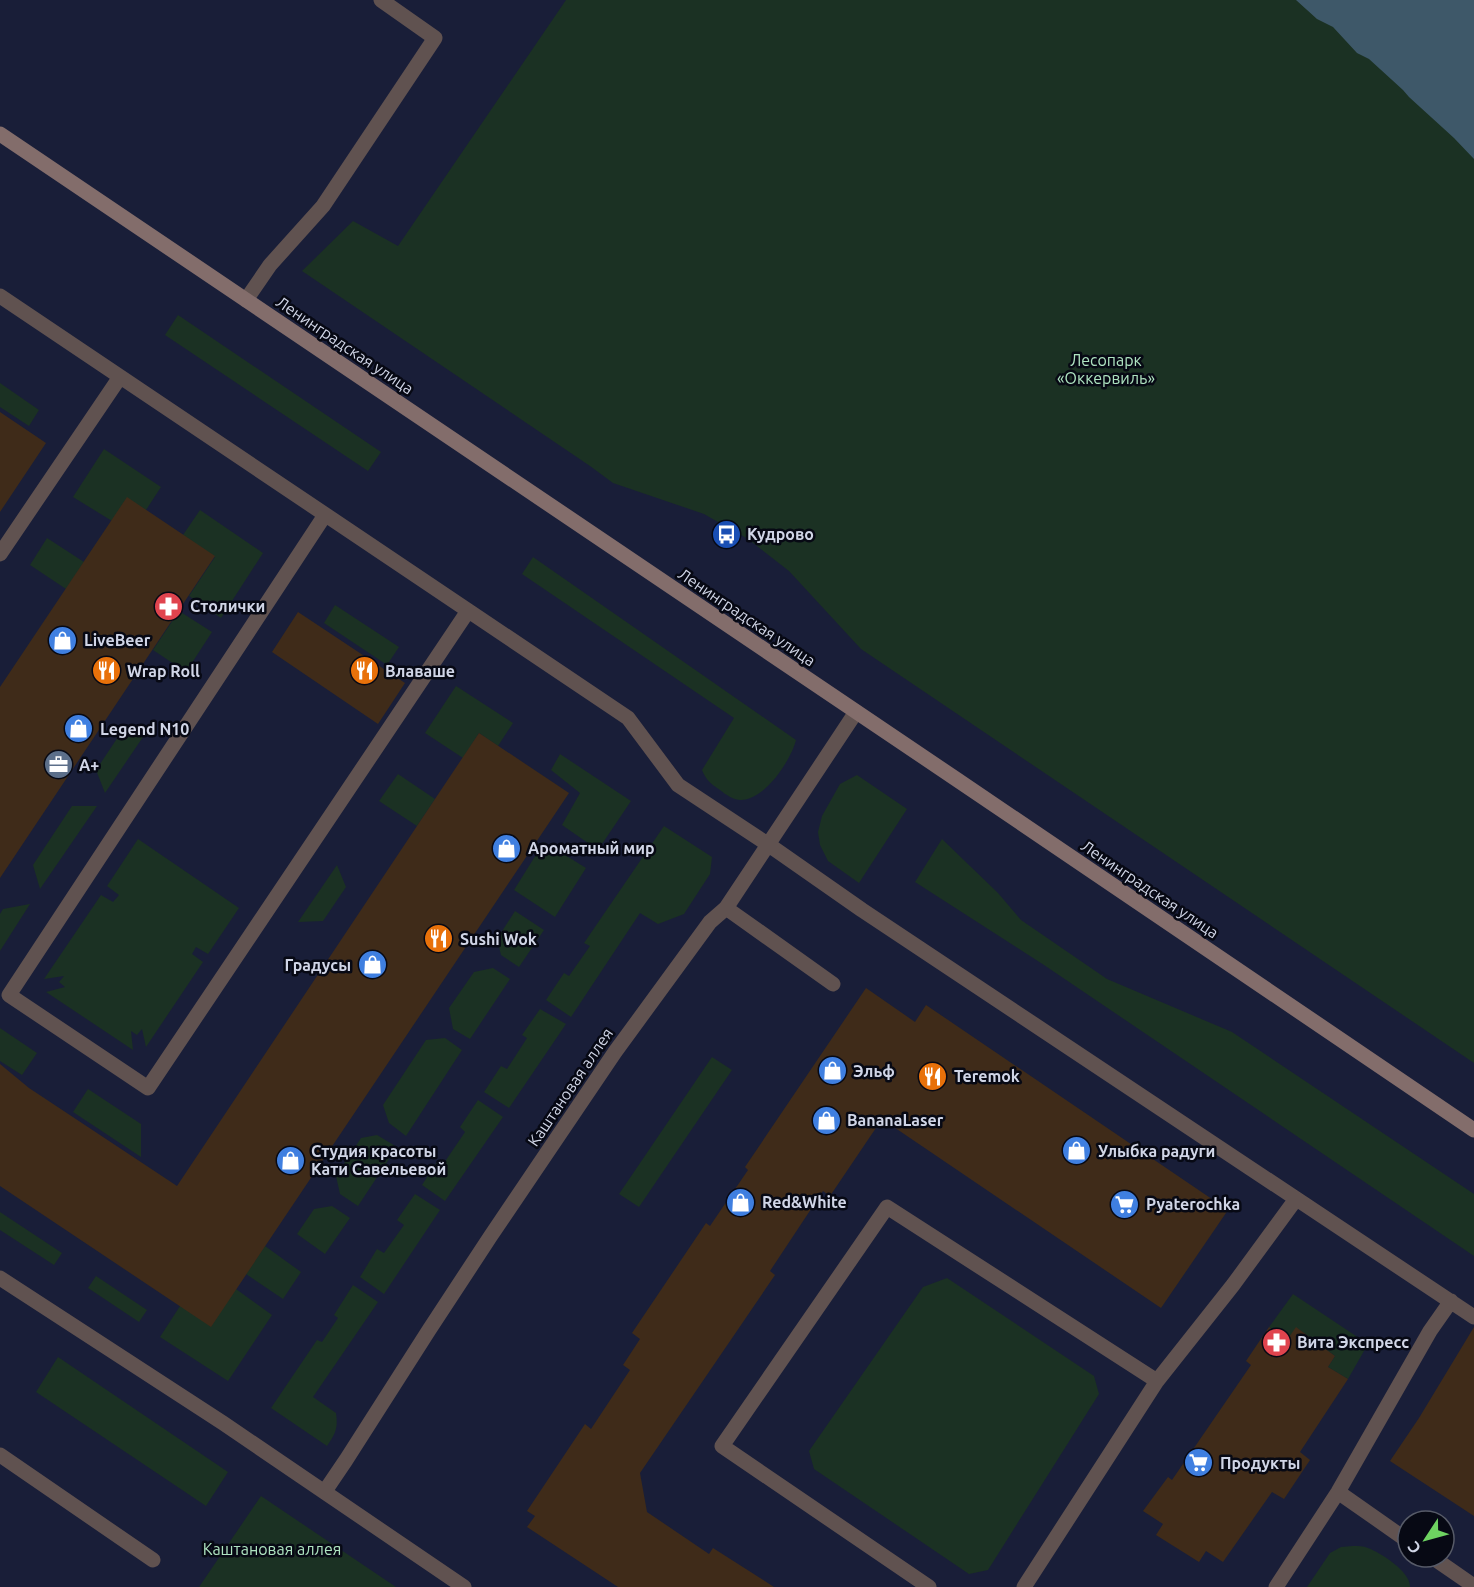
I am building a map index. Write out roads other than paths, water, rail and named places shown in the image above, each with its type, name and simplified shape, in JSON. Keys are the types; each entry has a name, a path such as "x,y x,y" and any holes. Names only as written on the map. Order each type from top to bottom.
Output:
{"street":[{"name":"Ленинградская улица","path":"0,134 1474,1130"}],"lane":[{"path":"246,300 270,265 323,206 435,38 381,0"},
{"path":"0,296 628,718 678,785 1474,1317"},
{"path":"0,554 120,377"},
{"path":"325,515 9,995 148,1088 468,611"},
{"name":"Каштановая аллея","path":"325,1491 490,1237 615,1052 710,922 726,908 856,712"},
{"path":"726,908 833,984"},
{"path":"1024,1587 1158,1382 1296,1199"},
{"path":"929,1587 722,1446 887,1207 1158,1382"},
{"path":"2,1285 223,1423 465,1587"},
{"path":"1276,1587 1338,1492 1430,1331 1451,1301"},
{"path":"0,1455 153,1560"},
{"path":"1338,1492 1396,1533"},
{"path":"1449,1569 1474,1586"}],"water":[{"path":"1296,0 1474,0 1474,159 1369,59 1357,53 1333,27 1317,19"}],"place":[{"name":"Кудрово","path":"726,534"},
{"name":"Столички","path":"169,606"},
{"name":"LiveBeer","path":"63,640"},
{"name":"Wrap Roll","path":"106,671"},
{"name":"Влаваше","path":"364,671"},
{"name":"Legend N10","path":"79,729"},
{"name":"А+","path":"58,765"},
{"name":"Ароматный мир","path":"507,848"},
{"name":"Sushi Wok","path":"439,939"},
{"name":"Градусы","path":"372,965"},
{"name":"Эльф","path":"832,1071"},
{"name":"Teremok","path":"933,1076"},
{"name":"BananaLaser","path":"826,1120"},
{"name":"Улыбка радуги","path":"1077,1151"},
{"name":"Студия красоты Кати Савельевой","path":"290,1160"},
{"name":"Red&White","path":"741,1202"},
{"name":"Pyaterochka","path":"1125,1204"},
{"name":"Вита Экспресс","path":"1276,1342"},
{"name":"Продукты","path":"1199,1463"}],"park label":[{"name":"Лесопарк «Оккервиль»","path":"1106,369"}]}
